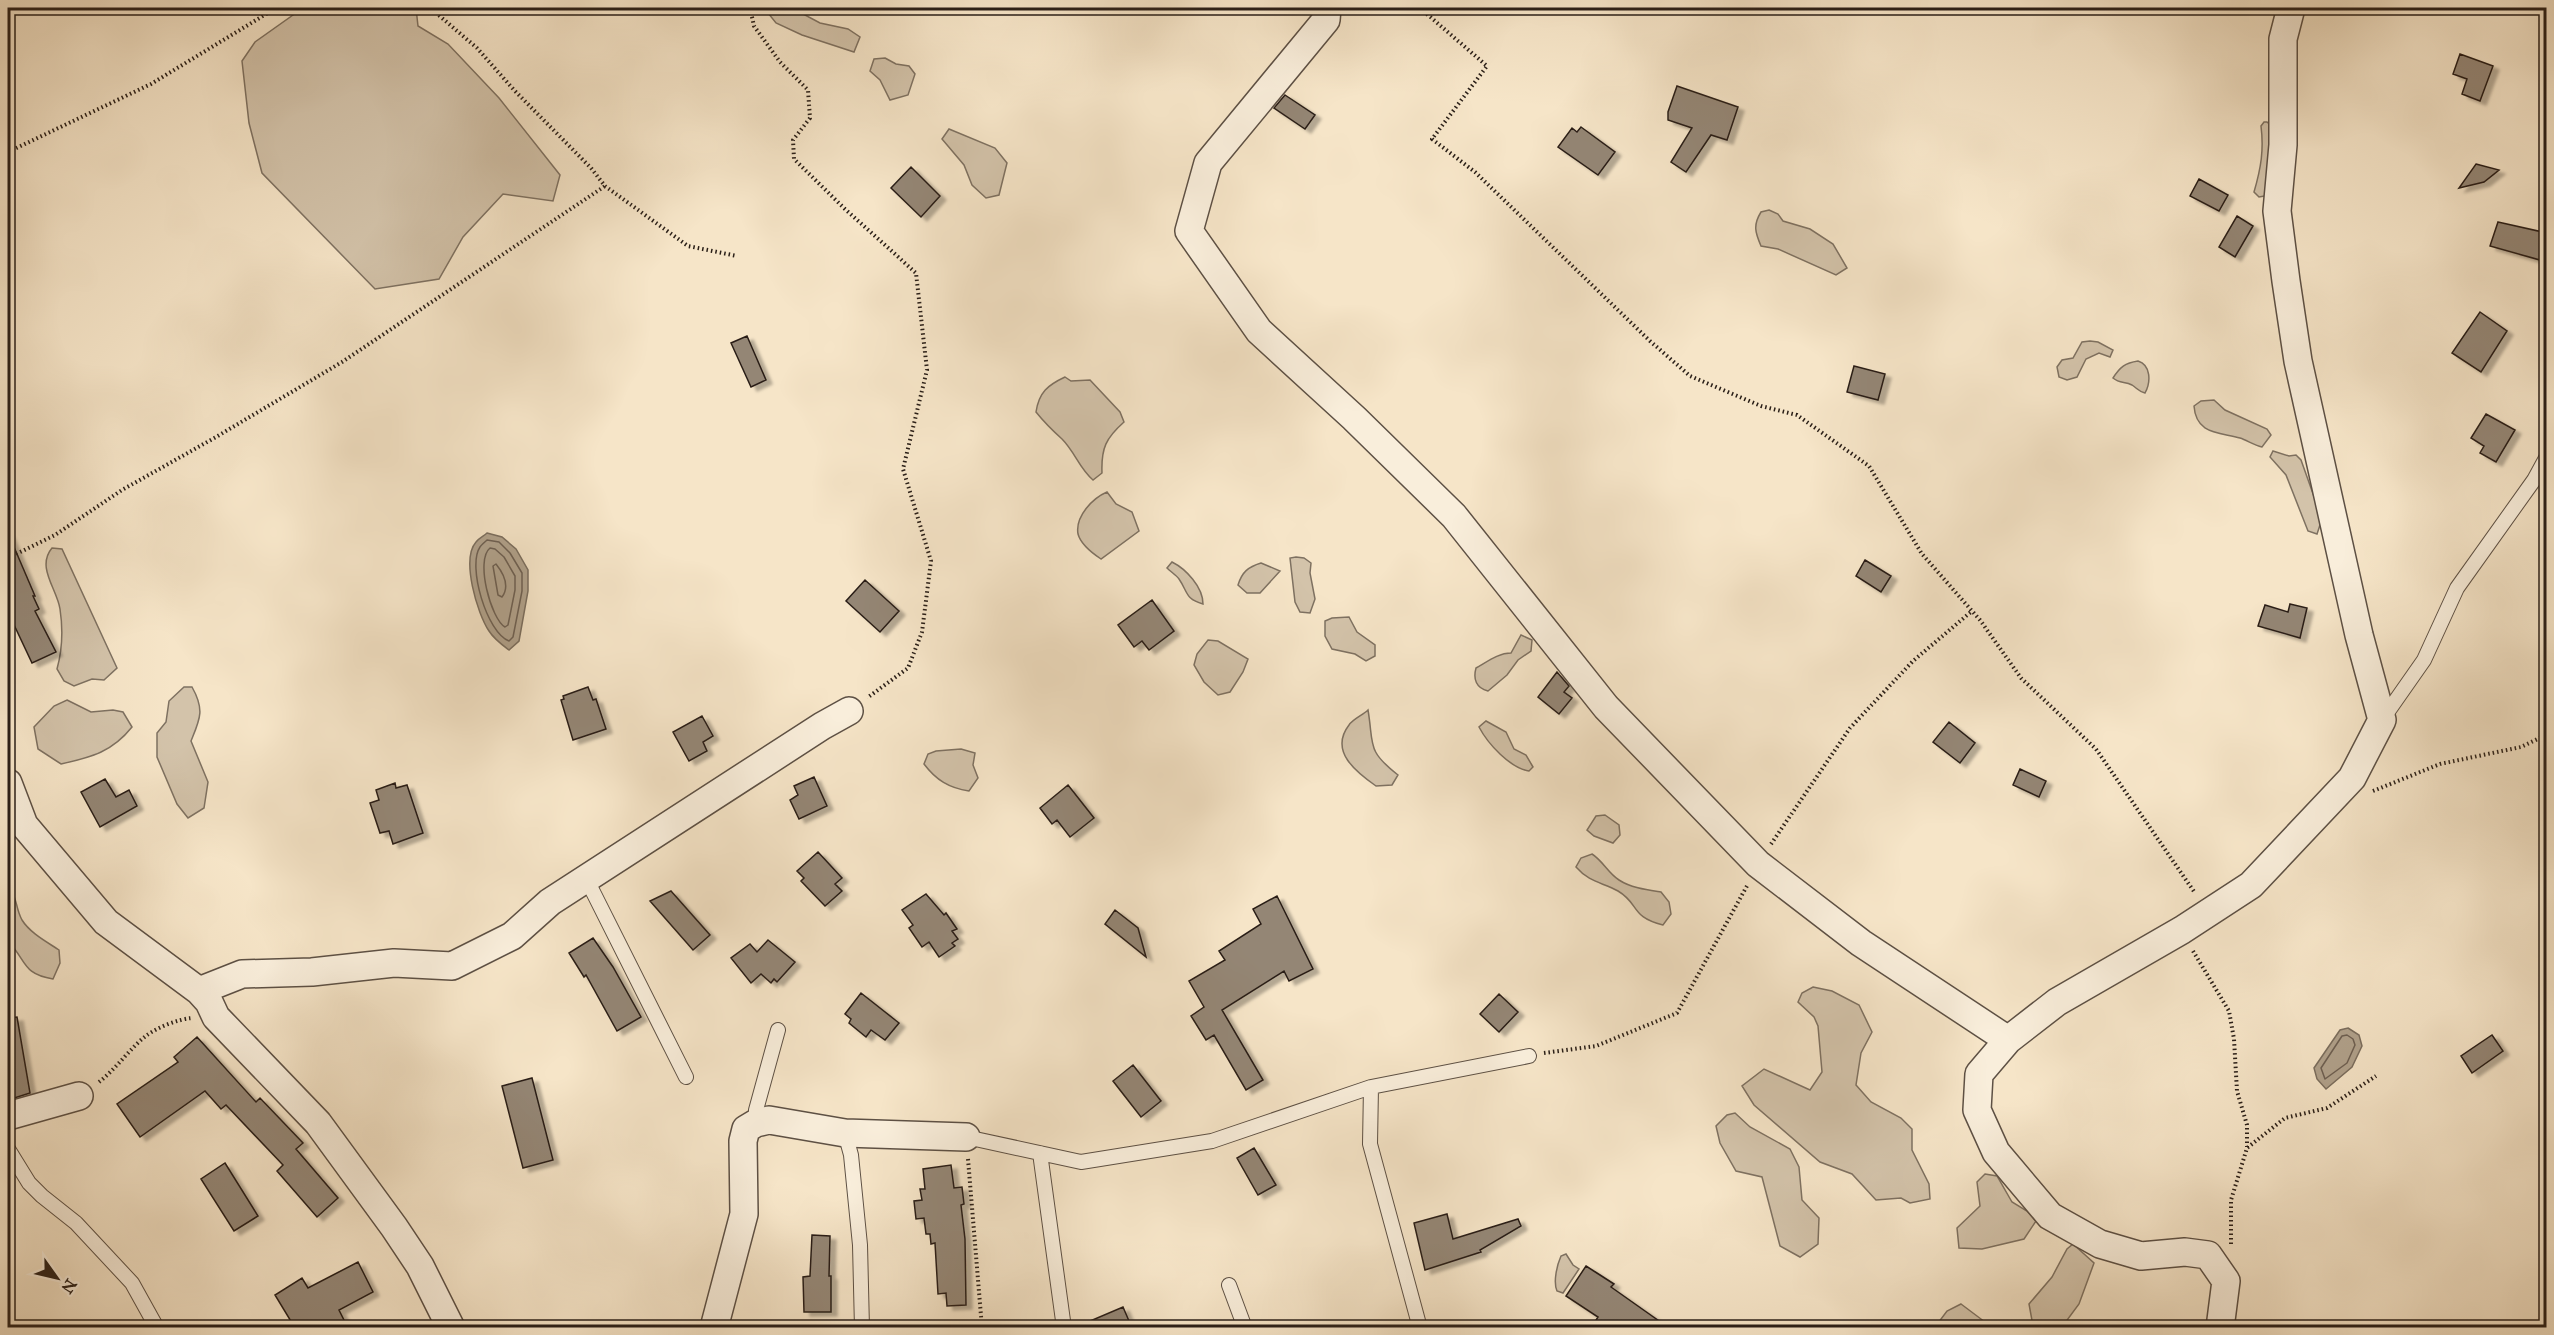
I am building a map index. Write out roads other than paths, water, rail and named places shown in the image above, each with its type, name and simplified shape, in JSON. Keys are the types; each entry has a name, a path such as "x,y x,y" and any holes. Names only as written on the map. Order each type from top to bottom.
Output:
{"street":[{"path":"1327,8 1326,20 1208,164 1189,231 1259,331 1354,418 1454,516 1606,707 1758,864 1861,944 2008,1040"},
{"path":"2220,1328 2226,1281 2208,1256 2185,1252 2141,1256 2100,1244 2050,1216 1996,1152 1977,1110 1979,1074 2008,1040 2057,1002 2209,914 2251,885 2352,778 2382,720 2359,635 2298,361 2280,235 2277,211 2283,144 2283,39 2290,8"},
{"path":"199,991 242,974 312,972 394,963 452,966 512,936 550,902 849,711"},
{"path":"8,783 24,825 106,922 199,991 209,1002 216,1017 318,1123 420,1266 451,1328"},
{"path":"8,1116 79,1096"},
{"path":"714,1328 744,1214 743,1141 746,1129 756,1123 769,1120 846,1133 966,1137"}],"lane":[{"path":"2382,720 2424,660 2457,588 2534,480 2547,458"},
{"path":"587,880 686,1077"},
{"path":"756,1123 756,1110 778,1030"},
{"path":"966,1137 1081,1162 1212,1141 1371,1087 1529,1056"},
{"path":"1371,1087 1370,1144 1420,1328"},
{"path":"846,1133 851,1155 860,1245 862,1328"},
{"path":"8,1149 29,1183 42,1197 76,1223 132,1283 157,1328"},
{"path":"1040,1153 1064,1328"},
{"path":"1229,1285 1245,1328"}],"water":[{"path":"487,533 502,537 516,549 528,570 528,591 519,641 509,650 495,639 484,623 472,586 470,561 472,550 477,541"},
{"path":"2348,1028 2359,1035 2362,1046 2352,1067 2326,1089 2317,1079 2314,1068 2340,1030"}]}
